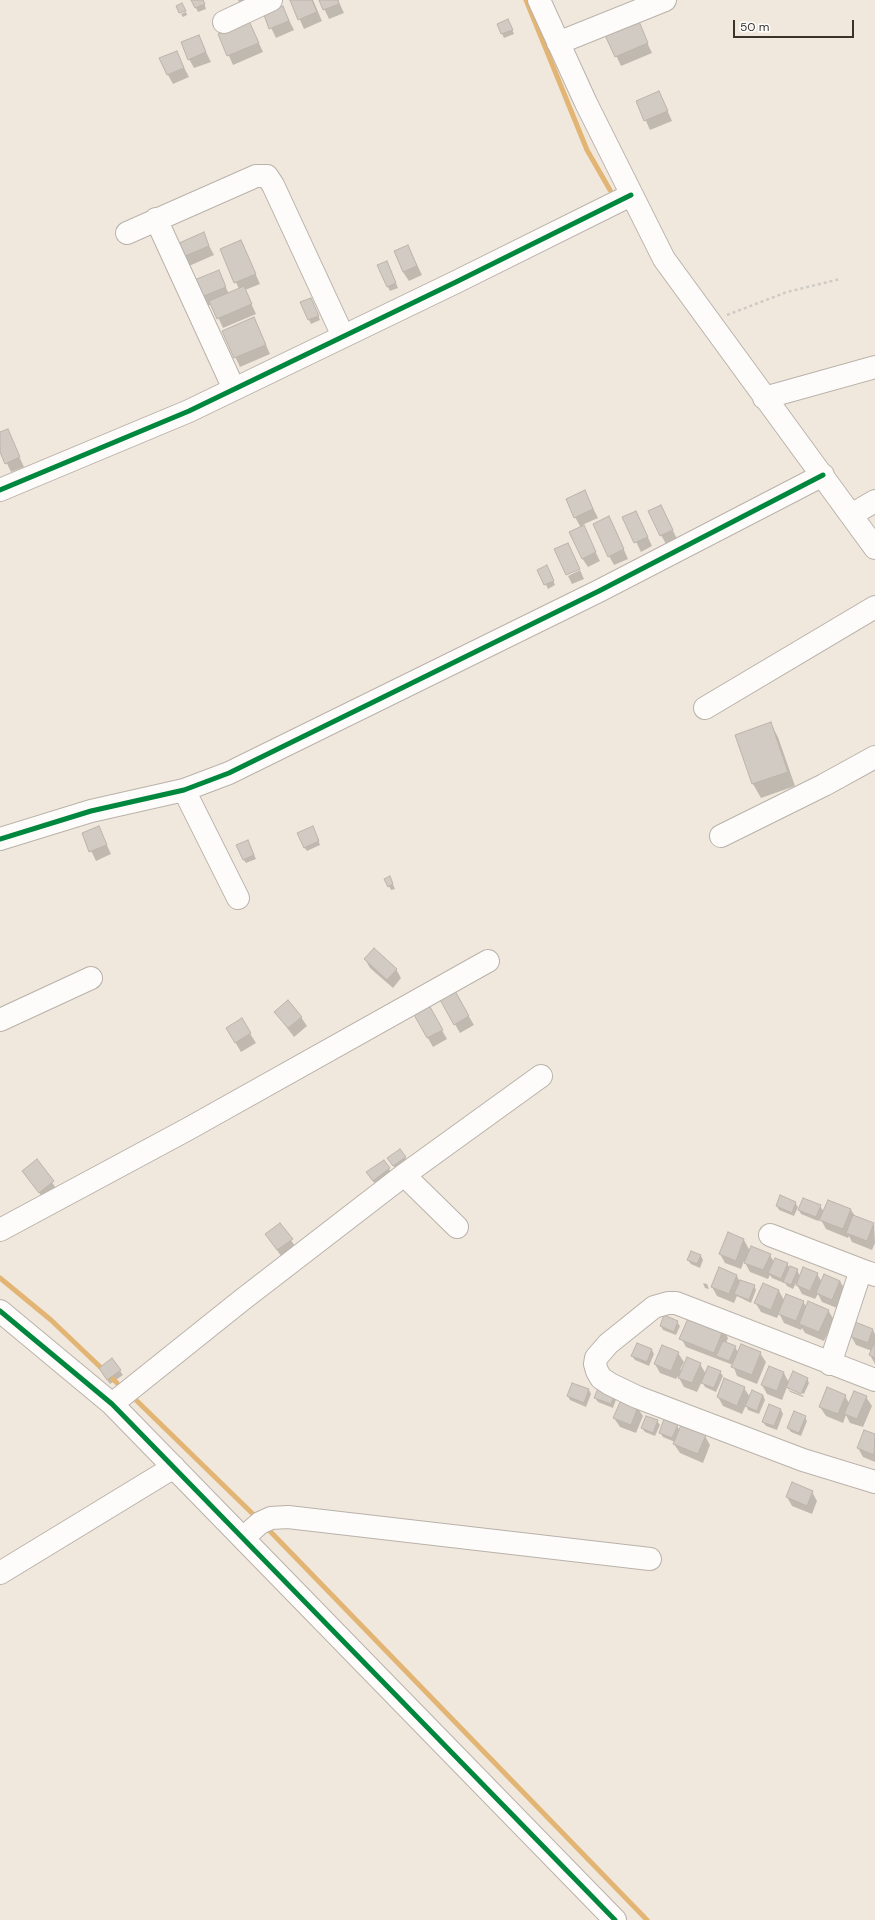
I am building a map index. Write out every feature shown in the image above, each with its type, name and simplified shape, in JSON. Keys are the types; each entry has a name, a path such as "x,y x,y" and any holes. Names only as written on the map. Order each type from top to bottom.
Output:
{"street":[{"path":"224,22 271,0"},
{"path":"539,0 631,195 664,259 875,548"},
{"path":"558,43 665,0"},
{"path":"127,233 256,176 267,176 273,185 343,336"},
{"path":"0,490 189,412 631,195"},
{"path":"156,219 234,389"},
{"path":"764,398 875,367"},
{"path":"0,839 90,811 184,790 229,773 283,748 592,595 823,475"},
{"path":"851,515 875,501"},
{"path":"705,708 875,607"},
{"path":"721,836 824,785 875,757"},
{"path":"184,790 238,898"},
{"path":"0,1230 194,1125 488,961"},
{"path":"0,1020 91,978"},
{"path":"124,1394 404,1175 541,1076"},
{"path":"404,1175 457,1227"},
{"path":"770,1235 868,1272 830,1364"},
{"path":"875,1380 830,1364 676,1303 668,1303 654,1307 608,1344 596,1358 595,1364 601,1378 637,1397 804,1460 875,1482"},
{"path":"0,1311 124,1394 174,1467 615,1920"},
{"path":"0,1573 174,1467"},
{"path":"243,1538 265,1521 294,1518 650,1559"}],"path":[{"path":"710,321 787,292 840,279"}],"building":[{"path":"191,0 203,0 205,4 195,8"},
{"path":"290,0 312,0 317,12 298,20"},
{"path":"319,0 338,0 339,4 323,10"},
{"path":"182,3 186,11 179,13 176,6"},
{"path":"283,6 289,21 269,29 264,15"},
{"path":"508,19 513,30 501,34 497,24"},
{"path":"638,19 648,43 615,57 604,33"},
{"path":"249,21 259,43 227,56 218,34"},
{"path":"199,35 206,52 188,60 181,42"},
{"path":"177,51 184,68 167,75 159,58"},
{"path":"659,91 668,111 644,121 636,101"},
{"path":"204,232 209,246 183,257 177,244"},
{"path":"241,240 256,274 234,283 220,249"},
{"path":"408,245 417,266 403,272 394,251"},
{"path":"387,261 396,283 387,287 377,265"},
{"path":"219,270 226,287 199,298 192,281"},
{"path":"244,286 252,304 217,319 209,301"},
{"path":"311,298 319,316 308,320 300,302"},
{"path":"254,317 266,345 234,358 222,331"},
{"path":"8,429 20,457 5,464 0,452 0,432"},
{"path":"585,490 593,509 574,518 566,499"},
{"path":"661,505 673,530 660,536 648,511"},
{"path":"636,511 648,537 634,543 622,517"},
{"path":"609,516 624,549 608,557 593,524"},
{"path":"584,525 596,552 582,559 569,532"},
{"path":"568,543 580,569 566,575 554,549"},
{"path":"547,565 554,581 544,585 537,570"},
{"path":"771,722 788,772 752,784 735,735"},
{"path":"99,826 107,845 89,852 82,833"},
{"path":"313,826 319,841 304,848 297,833"},
{"path":"248,840 254,855 243,860 236,845"},
{"path":"390,876 393,884 388,887 384,879"},
{"path":"374,948 397,969 387,980 364,959"},
{"path":"454,989 469,1016 454,1025 439,998"},
{"path":"288,1000 302,1017 288,1028 274,1012"},
{"path":"429,1005 443,1030 427,1038 413,1013"},
{"path":"242,1018 251,1033 235,1043 226,1028"},
{"path":"400,1149 406,1157 393,1166 387,1158"},
{"path":"37,1159 54,1181 39,1193 22,1171"},
{"path":"384,1160 390,1168 373,1181 366,1172"},
{"path":"780,1195 796,1202 792,1213 776,1206"},
{"path":"803,1198 821,1205 816,1217 798,1210"},
{"path":"828,1200 851,1209 843,1229 819,1220"},
{"path":"853,1215 874,1223 867,1241 846,1233"},
{"path":"280,1223 293,1239 277,1250 265,1234"},
{"path":"728,1232 744,1239 736,1261 719,1254"},
{"path":"751,1246 771,1254 763,1270 744,1263"},
{"path":"691,1251 701,1255 697,1264 687,1260"},
{"path":"775,1258 788,1263 781,1279 768,1273"},
{"path":"790,1266 798,1269 791,1285 783,1282"},
{"path":"719,1267 737,1275 729,1294 711,1287"},
{"path":"803,1267 818,1273 810,1291 796,1285"},
{"path":"824,1274 840,1281 832,1300 816,1293"},
{"path":"740,1280 755,1285 749,1300 734,1294"},
{"path":"763,1283 779,1290 771,1310 754,1303"},
{"path":"786,1294 804,1301 796,1321 778,1314"},
{"path":"808,1301 829,1310 819,1332 799,1324"},
{"path":"690,1314 724,1328 714,1353 679,1339"},
{"path":"664,1315 678,1321 674,1332 660,1326"},
{"path":"855,1322 873,1329 868,1343 849,1336"},
{"path":"723,1341 736,1346 729,1361 716,1356"},
{"path":"875,1341 875,1358 869,1355"},
{"path":"637,1343 652,1349 647,1362 631,1356"},
{"path":"741,1344 761,1352 752,1375 731,1367"},
{"path":"662,1345 679,1352 671,1371 654,1364"},
{"path":"687,1357 701,1363 692,1383 678,1378"},
{"path":"112,1358 121,1370 107,1380 99,1368"},
{"path":"708,1366 721,1371 714,1388 701,1383"},
{"path":"769,1366 784,1372 777,1391 761,1385"},
{"path":"793,1371 808,1378 801,1394 786,1387"},
{"path":"724,1378 745,1387 737,1406 717,1397"},
{"path":"572,1383 589,1389 584,1403 567,1396"},
{"path":"599,1386 616,1392 611,1404 594,1398"},
{"path":"827,1387 846,1395 838,1414 819,1407"},
{"path":"752,1390 763,1395 757,1411 745,1406"},
{"path":"854,1391 867,1396 857,1419 844,1414"},
{"path":"621,1400 638,1407 631,1425 613,1418"},
{"path":"769,1404 781,1409 774,1426 762,1422"},
{"path":"794,1411 806,1416 799,1433 787,1428"},
{"path":"646,1416 658,1420 653,1433 641,1428"},
{"path":"664,1419 678,1425 672,1438 659,1433"},
{"path":"681,1425 706,1435 698,1454 673,1444"},
{"path":"864,1430 875,1434 874,1455 857,1448"},
{"path":"792,1482 813,1491 807,1506 786,1497"}],"waterway":[{"path":"526,0 587,150 610,190"},
{"path":"0,1278 51,1320 117,1383"},
{"path":"137,1401 258,1519"},
{"path":"265,1526 647,1920"}],"cycle path":[{"path":"0,490 189,411 456,282 631,195"},
{"path":"0,839 91,811 184,790 229,773 599,591 823,475"},
{"path":"0,1311 112,1404 615,1920"}]}
